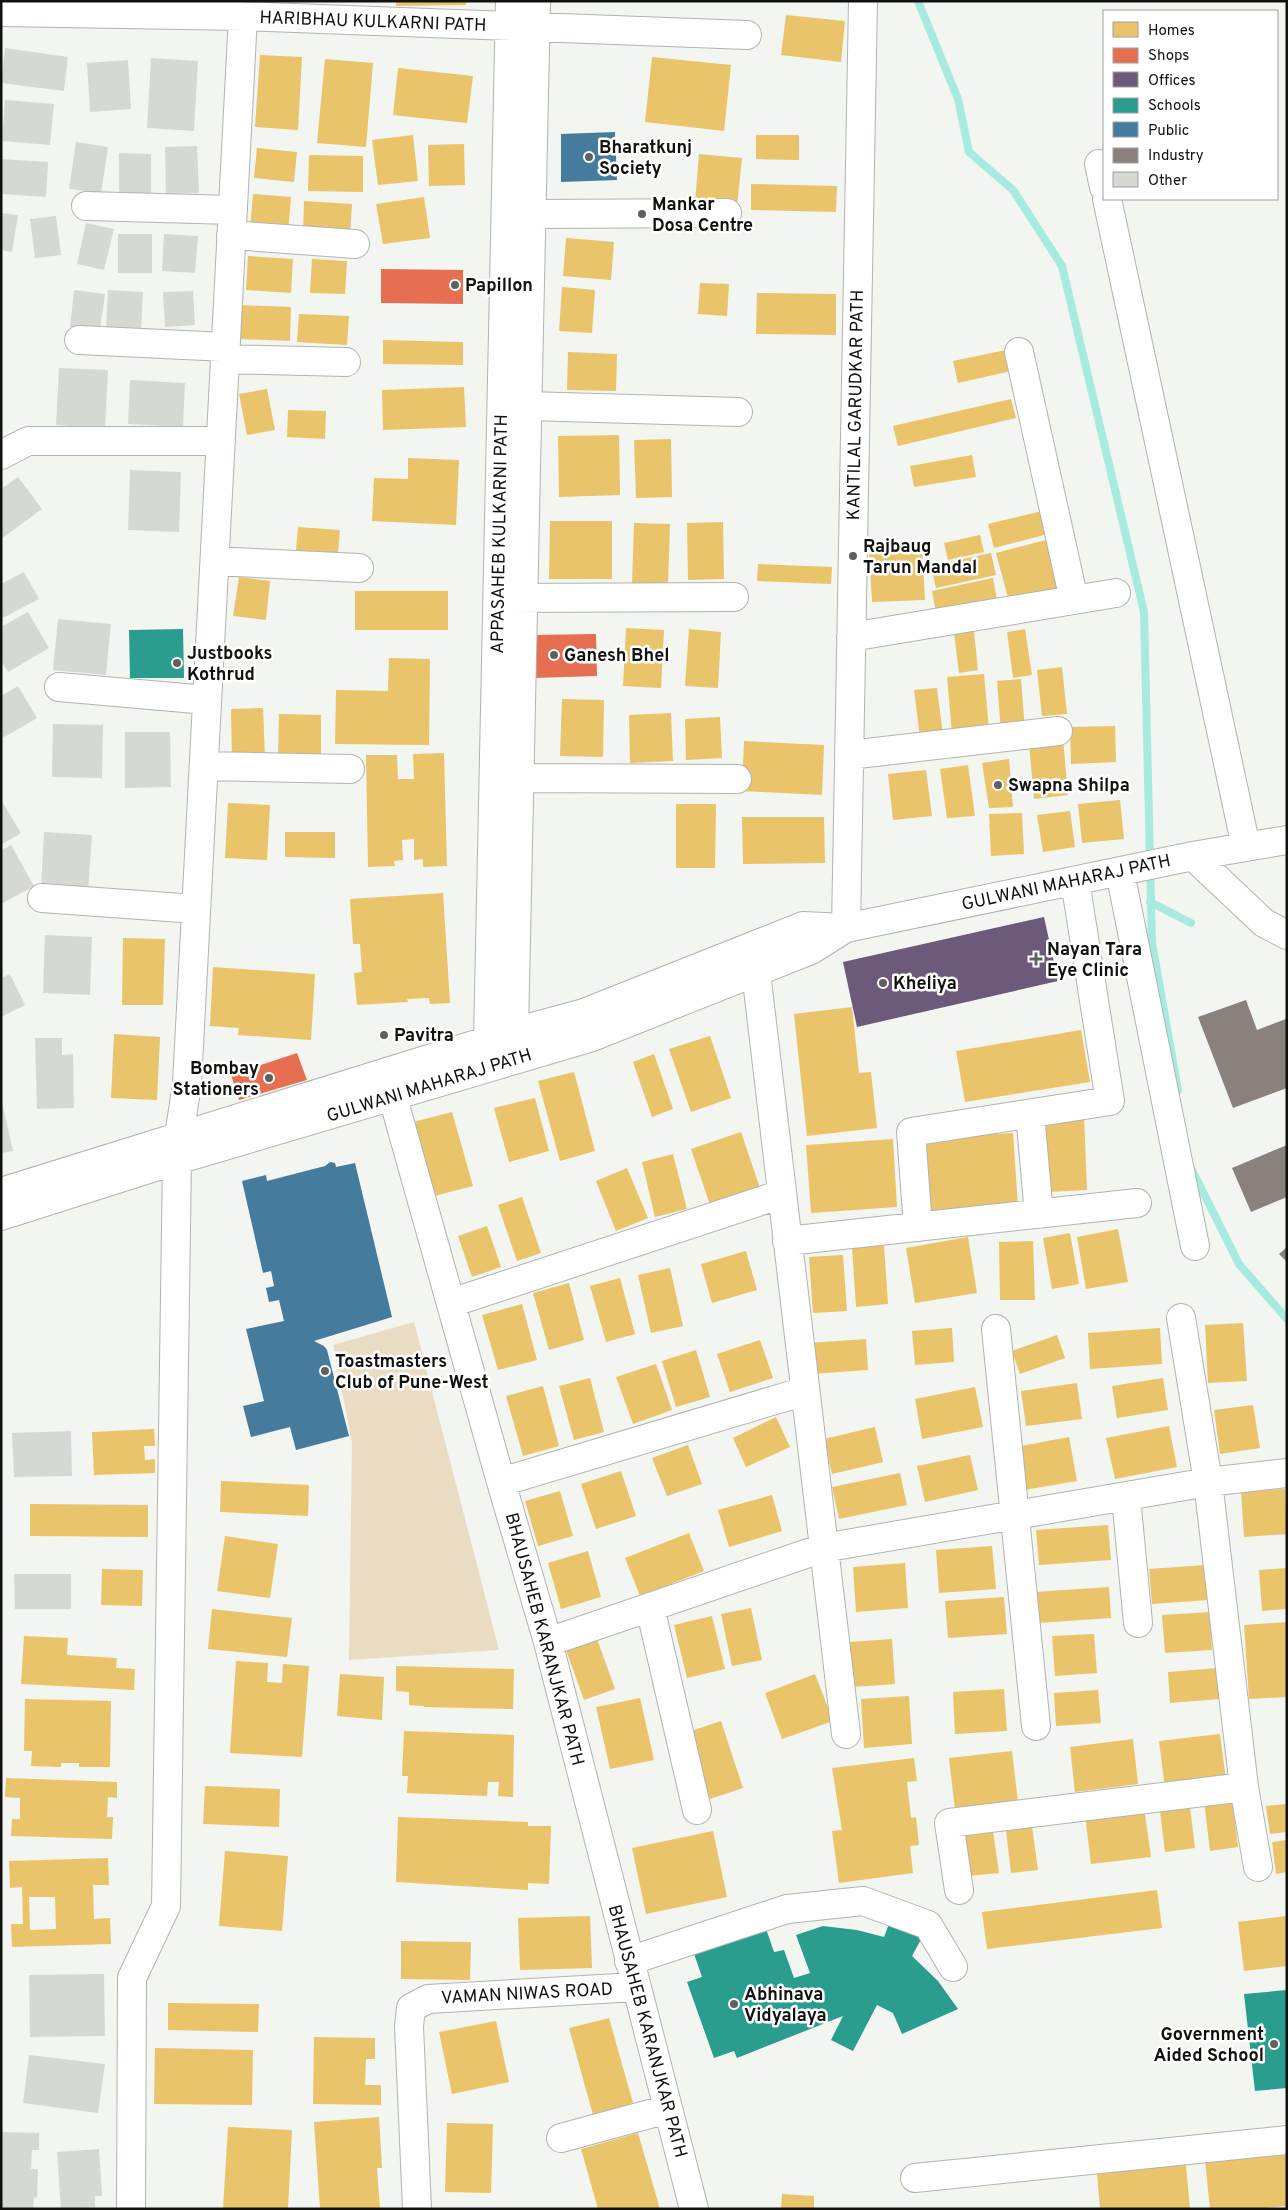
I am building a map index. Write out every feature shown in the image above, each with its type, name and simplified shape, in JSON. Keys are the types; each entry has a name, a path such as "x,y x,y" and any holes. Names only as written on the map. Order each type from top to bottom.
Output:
{"street":[{"name":"APPASAHEB KULKARNI PATH","path":"490,1053 510,598 518,19 536,1"},
{"name":"KANTILAL GARUDKAR PATH","path":"846,928 863,1"},
{"name":"HARIBHAU KULKARNI PATH","path":"1,12 518,19 747,35"},
{"path":"131,2209 132,1978 166,1906 178,1148 188,1084 243,16"},
{"name":"APPASAHEB KULKARNI PATH","path":"516,1045 519,778 510,598 527,406 531,214 518,19"},
{"path":"1107,200 1246,847"},
{"path":"86,206 232,223 355,244"},
{"path":"531,214 727,213"},
{"path":"79,340 346,362"},
{"path":"1019,352 1074,600"},
{"path":"527,406 738,412"},
{"path":"1,455 28,441 221,442"},
{"path":"214,561 359,568"},
{"path":"851,637 1116,593"},
{"path":"510,598 734,597"},
{"path":"59,687 207,700"},
{"path":"849,755 1058,731"},
{"path":"204,766 350,769"},
{"path":"519,778 737,779"},
{"name":"GULWANI MAHARAJ PATH","path":"1,1192 178,1148 390,1085 516,1045 584,1013 803,926 846,928 1193,856 1287,840"},
{"path":"1193,856 1264,924 1287,936"},
{"path":"1120,872 1195,1246"},
{"path":"918,1227 911,1132 1110,1101 1075,881"},
{"path":"42,898 196,909"},
{"name":"GULWANI MAHARAJ PATH","path":"516,1045 592,1037 811,950 846,928"},
{"path":"756,972 846,1734"},
{"name":"BHAUSAHEB KARANJKAR PATH","path":"390,1085 501,1482 548,1642 694,2209"},
{"path":"1030,1114 1039,1214"},
{"name":"GULWANI MAHARAJ PATH","path":"1,1216 178,1148"},
{"path":"452,1304 782,1194"},
{"path":"787,1241 1137,1203"},
{"path":"1181,1318 1208,1482 1244,1787 1258,1867"},
{"path":"996,1329 1036,1726"},
{"path":"501,1482 805,1391"},
{"path":"548,1642 823,1548 1208,1482 1287,1473"},
{"path":"1126,1497 1138,1623"},
{"path":"650,1608 697,1810"},
{"path":"959,1890 949,1823 1244,1787"},
{"path":"629,1962 787,1909 863,1901 928,1925 953,1967"},
{"name":"VAMAN NIWAS ROAD","path":"417,2209 408,2026 411,2008 428,1999 636,1988"},
{"path":"561,2138 668,2109"},
{"path":"915,2178 1287,2140"}],"shaded area":[{"path":"414,1322 499,1650 349,1660 352,1443 333,1345"}],"building: Homes":[{"path":"396,1 466,1 466,5 396,6"},
{"path":"786,15 845,21 841,62 781,55"},
{"path":"260,55 302,57 298,130 255,127"},
{"path":"652,57 731,65 724,131 645,122"},
{"path":"325,59 373,63 366,147 317,143"},
{"path":"398,68 473,76 467,123 393,115"},
{"path":"413,135 418,181 378,185 372,140"},
{"path":"756,135 799,135 799,160 756,159"},
{"path":"464,144 465,185 429,186 428,145"},
{"path":"257,148 297,152 294,182 254,178"},
{"path":"699,154 742,158 737,207 695,202"},
{"path":"309,155 363,156 363,192 308,191"},
{"path":"751,184 837,186 836,212 751,210"},
{"path":"253,194 291,197 288,232 250,229"},
{"path":"424,197 430,238 383,244 376,204"},
{"path":"304,201 352,204 350,235 303,233"},
{"path":"566,238 614,242 611,280 563,276"},
{"path":"248,256 293,259 291,293 246,290"},
{"path":"312,259 347,261 345,294 310,293"},
{"path":"700,283 729,284 727,316 698,314"},
{"path":"562,287 595,290 592,333 559,331"},
{"path":"757,293 836,294 836,335 756,334"},
{"path":"240,305 291,307 290,341 238,339"},
{"path":"299,314 349,316 347,345 297,342"},
{"path":"383,340 463,342 463,365 383,364"},
{"path":"1011,349 1016,370 958,383 953,361"},
{"path":"568,352 617,354 616,391 567,390"},
{"path":"464,387 466,427 383,430 382,390"},
{"path":"267,389 275,430 247,435 239,394"},
{"path":"1011,399 1016,418 898,446 893,426"},
{"path":"288,410 326,411 325,439 287,437"},
{"path":"619,435 620,495 559,497 558,436"},
{"path":"671,439 672,497 636,498 634,440"},
{"path":"972,455 976,477 914,487 910,466"},
{"path":"408,458 459,460 456,525 372,521 374,478 408,479"},
{"path":"1042,511 1048,534 994,548 988,524"},
{"path":"550,521 612,521 612,579 549,579"},
{"path":"723,522 724,579 688,580 687,523"},
{"path":"634,523 670,524 668,585 632,584"},
{"path":"298,527 340,530 337,564 295,561"},
{"path":"980,535 984,552 948,560 944,543"},
{"path":"1046,540 1060,592 1010,605 996,553"},
{"path":"922,548 925,600 872,602 869,550"},
{"path":"991,553 996,575 936,588 931,566"},
{"path":"758,564 832,567 831,584 757,581"},
{"path":"239,577 270,581 266,620 233,616"},
{"path":"993,578 998,605 937,617 932,591"},
{"path":"355,591 448,591 448,630 355,630"},
{"path":"973,622 978,670 959,673 953,625"},
{"path":"626,628 664,630 661,688 623,686"},
{"path":"689,629 721,632 718,688 685,686"},
{"path":"1025,629 1032,675 1013,678 1007,632"},
{"path":"389,658 430,659 429,745 335,744 336,690 388,691"},
{"path":"1062,667 1067,714 1042,716 1037,670"},
{"path":"984,674 989,730 952,733 947,677"},
{"path":"1021,679 1025,730 1001,732 997,681"},
{"path":"937,688 943,735 920,737 914,690"},
{"path":"562,699 604,700 603,757 560,756"},
{"path":"263,708 265,758 232,759 231,709"},
{"path":"671,713 673,761 630,763 629,715"},
{"path":"279,714 321,715 321,756 278,755"},
{"path":"720,717 722,758 686,760 685,719"},
{"path":"1115,726 1116,762 1071,764 1070,727"},
{"path":"1063,739 1068,795 1034,799 1029,743"},
{"path":"744,741 824,745 822,795 742,791"},
{"path":"444,753 447,866 423,867 423,859 414,860 414,839 402,840 403,860 394,861 395,866 368,867 366,755 397,755 398,779 414,779 413,754"},
{"name":"Swapna Shilpa","path":"1009,759 1013,807 989,808 982,763"},
{"path":"968,765 975,816 947,818 940,769"},
{"path":"926,770 932,816 893,820 888,774"},
{"path":"1120,800 1124,839 1082,843 1078,804"},
{"path":"228,803 270,805 267,860 225,858"},
{"path":"676,804 716,804 715,868 676,868"},
{"path":"1070,811 1075,847 1043,852 1037,815"},
{"path":"1022,813 1024,854 991,856 989,814"},
{"path":"742,817 824,817 825,863 743,864"},
{"path":"285,832 335,832 335,858 285,857"},
{"path":"443,893 450,1003 430,1004 429,998 407,999 408,1002 357,1005 354,973 362,972 360,944 353,944 350,899"},
{"path":"123,938 165,939 163,1005 122,1005"},
{"path":"213,967 315,974 311,1040 238,1035 239,1028 210,1026"},
{"path":"852,1007 859,1073 871,1072 877,1128 807,1136 794,1014"},
{"path":"1081,1030 1090,1082 965,1102 956,1051"},
{"path":"114,1034 160,1037 157,1100 111,1098"},
{"path":"710,1036 731,1098 691,1112 669,1049"},
{"path":"654,1054 673,1109 652,1117 633,1062"},
{"path":"574,1072 595,1151 560,1161 538,1081"},
{"path":"535,1098 549,1151 509,1162 494,1108"},
{"path":"452,1112 473,1186 434,1196 413,1122"},
{"path":"1084,1116 1087,1190 1048,1192 1045,1118"},
{"path":"741,1132 760,1188 710,1205 691,1149"},
{"path":"1013,1133 1018,1207 929,1213 924,1138"},
{"path":"893,1139 897,1207 811,1213 806,1145"},
{"path":"673,1154 687,1209 655,1217 642,1162"},
{"path":"627,1168 648,1218 616,1231 596,1181"},
{"path":"522,1197 541,1253 517,1261 498,1205"},
{"path":"487,1226 501,1267 472,1277 458,1236"},
{"path":"1118,1229 1128,1282 1086,1289 1077,1237"},
{"path":"1070,1233 1079,1284 1052,1289 1043,1238"},
{"path":"968,1237 977,1293 915,1303 906,1248"},
{"path":"1033,1241 1035,1300 1000,1300 999,1242"},
{"path":"884,1245 888,1304 856,1307 852,1247"},
{"path":"746,1251 757,1290 712,1303 701,1264"},
{"path":"843,1255 847,1311 813,1313 809,1257"},
{"path":"670,1268 683,1326 651,1333 638,1275"},
{"path":"620,1278 635,1334 606,1342 590,1286"},
{"path":"569,1283 584,1340 549,1350 533,1293"},
{"path":"522,1304 537,1360 498,1370 482,1315"},
{"path":"1243,1323 1247,1381 1208,1383 1205,1325"},
{"path":"952,1328 954,1362 915,1365 912,1331"},
{"path":"1160,1328 1162,1364 1090,1369 1088,1333"},
{"path":"1057,1335 1065,1358 1020,1374 1012,1351"},
{"path":"866,1339 868,1370 811,1374 809,1343"},
{"path":"760,1340 773,1378 730,1392 717,1354"},
{"path":"696,1350 710,1397 676,1407 662,1361"},
{"path":"656,1364 672,1410 633,1424 616,1377"},
{"path":"590,1378 604,1432 574,1440 559,1386"},
{"path":"1163,1378 1168,1410 1117,1418 1112,1386"},
{"path":"1077,1383 1082,1419 1026,1426 1021,1391"},
{"path":"543,1386 559,1446 523,1456 506,1396"},
{"path":"975,1387 983,1427 922,1439 915,1399"},
{"path":"1253,1405 1260,1448 1220,1454 1214,1410"},
{"path":"776,1417 790,1447 746,1467 733,1438"},
{"path":"1169,1426 1177,1467 1115,1479 1106,1438"},
{"path":"875,1427 883,1462 832,1474 824,1439"},
{"path":"154,1429 155,1446 144,1446 145,1460 155,1459 155,1473 94,1475 92,1432"},
{"path":"1069,1437 1077,1481 1024,1490 1016,1447"},
{"path":"688,1445 702,1484 667,1496 652,1458"},
{"path":"970,1455 978,1490 925,1502 917,1466"},
{"path":"621,1471 636,1516 596,1529 581,1484"},
{"path":"900,1473 907,1505 839,1519 832,1487"},
{"path":"221,1481 309,1485 308,1516 220,1512"},
{"path":"1285,1489 1287,1534 1244,1537 1241,1492"},
{"path":"560,1491 573,1536 538,1546 525,1501"},
{"path":"772,1495 782,1531 729,1547 718,1510"},
{"path":"30,1504 148,1505 148,1537 30,1536"},
{"path":"1108,1525 1111,1560 1039,1565 1036,1530"},
{"path":"689,1533 704,1571 640,1596 625,1558"},
{"path":"225,1536 278,1544 270,1598 217,1591"},
{"path":"992,1546 996,1589 939,1593 936,1550"},
{"path":"588,1551 601,1597 561,1609 548,1563"},
{"path":"905,1563 908,1608 856,1612 853,1567"},
{"path":"1206,1565 1209,1600 1152,1604 1149,1569"},
{"path":"1287,1568 1287,1609 1262,1611 1259,1570"},
{"path":"102,1569 143,1570 142,1606 101,1605"},
{"path":"1109,1587 1111,1618 1038,1623 1035,1592"},
{"path":"1004,1597 1007,1634 948,1638 945,1601"},
{"path":"751,1608 762,1660 732,1666 721,1614"},
{"path":"212,1609 292,1618 287,1657 208,1649"},
{"path":"1210,1612 1212,1650 1165,1653 1162,1615"},
{"path":"712,1616 725,1669 687,1678 674,1625"},
{"path":"1287,1622 1287,1697 1249,1699 1244,1625"},
{"path":"1094,1634 1097,1673 1055,1676 1052,1636"},
{"path":"24,1636 68,1638 67,1655 117,1658 116,1668 135,1669 134,1690 21,1684"},
{"path":"597,1639 615,1689 584,1700 566,1650"},
{"path":"892,1639 895,1684 853,1687 850,1642"},
{"path":"236,1661 268,1663 267,1682 282,1683 283,1664 309,1666 302,1757 230,1753"},
{"path":"396,1666 514,1669 513,1709 409,1705 409,1692 396,1691"},
{"path":"1218,1668 1220,1699 1170,1703 1168,1672"},
{"path":"340,1674 384,1677 382,1720 337,1716"},
{"path":"815,1674 833,1721 782,1739 765,1693"},
{"path":"1004,1689 1007,1731 955,1734 953,1692"},
{"path":"1098,1690 1101,1723 1056,1726 1054,1693"},
{"path":"909,1696 912,1744 864,1748 861,1699"},
{"path":"640,1698 654,1760 610,1769 596,1707"},
{"path":"25,1699 111,1701 110,1767 79,1767 79,1763 61,1763 61,1767 31,1766 32,1751 24,1751"},
{"path":"721,1721 743,1788 710,1799 688,1732"},
{"path":"404,1731 514,1735 513,1797 498,1796 499,1782 488,1782 487,1796 407,1793 408,1776 402,1776"},
{"path":"1220,1734 1226,1780 1165,1788 1159,1741"},
{"path":"1133,1739 1138,1784 1075,1792 1070,1747"},
{"path":"1012,1751 1018,1802 955,1810 949,1758"},
{"path":"914,1758 917,1781 907,1782 911,1818 916,1817 919,1845 910,1846 913,1873 839,1883 832,1831 842,1830 832,1768"},
{"path":"6,1778 117,1782 117,1798 108,1797 107,1817 113,1817 112,1839 11,1836 12,1819 20,1819 20,1798 5,1797"},
{"path":"205,1786 280,1789 279,1827 203,1824"},
{"path":"1232,1798 1238,1847 1210,1851 1204,1801"},
{"path":"1189,1799 1195,1848 1165,1852 1159,1803"},
{"path":"1287,1804 1287,1832 1270,1834 1266,1806"},
{"path":"1144,1807 1151,1857 1091,1864 1085,1815"},
{"path":"398,1817 528,1822 528,1826 551,1826 549,1884 528,1883 528,1890 396,1882"},
{"path":"1031,1819 1038,1870 1011,1873 1005,1822"},
{"path":"992,1824 999,1873 968,1876 962,1828"},
{"path":"713,1831 727,1897 646,1914 632,1848"},
{"path":"1287,1840 1287,1872 1276,1874 1272,1842"},
{"path":"225,1851 288,1856 282,1931 219,1926"},
{"path":"108,1858 109,1885 93,1885 94,1919 110,1918 111,1944 12,1947 11,1924 23,1924 22,1887 10,1888 9,1861","holes":["29,1897 55,1897 56,1929 30,1930"]},
{"path":"1157,1890 1162,1928 987,1949 982,1912"},
{"path":"590,1916 592,1968 520,1970 518,1918"},
{"path":"1287,1916 1287,1966 1244,1971 1238,1922"},
{"path":"401,1941 471,1942 470,1980 401,1979"},
{"path":"168,2003 259,2004 258,2032 168,2030"},
{"path":"609,2018 633,2103 593,2115 569,2028"},
{"path":"496,2021 509,2082 452,2094 439,2032"},
{"path":"314,2037 375,2038 375,2059 366,2059 365,2085 381,2085 381,2105 313,2104"},
{"path":"155,2048 253,2050 252,2105 154,2104"},
{"path":"379,2117 382,2168 377,2168 380,2209 320,2209 314,2122"},
{"path":"447,2123 493,2124 491,2193 445,2192"},
{"path":"228,2127 292,2130 288,2209 223,2209"},
{"path":"638,2133 660,2209 598,2209 581,2149"},
{"path":"1287,2152 1287,2206 1255,2209 1210,2209 1205,2160"},
{"path":"1186,2165 1190,2209 1100,2209 1097,2173"},
{"path":"782,2194 814,2196 814,2209 781,2209"}],"building: Shops":[{"path":"381,269 463,270 463,304 381,303"},
{"path":"596,634 597,676 534,678 533,635"},
{"name":"Bombay Stationers","path":"297,1053 307,1080 239,1100 231,1075"}],"building: Offices":[{"path":"1044,917 1058,981 857,1027 843,962"}],"building: Schools":[{"path":"183,629 184,678 130,678 129,630"},
{"path":"891,1919 924,1934 912,1956 938,1981 958,2009 902,2034 893,2013 877,2005 853,2051 831,2040 843,2016 737,2058 734,2051 714,2058 687,1982 702,1977 692,1948 764,1923 774,1952 784,1950 794,1978 810,1973 796,1935 823,1926 857,1930 884,1937"},
{"path":"1287,1990 1287,2088 1255,2091 1244,1994"}],"building: Public":[{"name":"Bharatkunj Society","path":"615,132 617,180 561,182 561,134"},
{"path":"330,1162 335,1163 336,1167 355,1163 392,1317 314,1341 324,1346 327,1350 349,1436 296,1450 290,1427 251,1437 243,1406 264,1401 246,1329 284,1321 279,1300 269,1302 266,1288 274,1286 271,1271 263,1273 242,1181 266,1175 267,1181 325,1166"}],"building: Industry":[{"path":"1246,1000 1257,1030 1286,1019 1287,1088 1233,1108 1198,1017"},
{"path":"1287,1145 1287,1197 1251,1212 1232,1168"},
{"path":"1287,1247 1287,1262 1279,1254"}],"building: Other":[{"path":"5,48 68,57 64,91 1,83"},
{"path":"151,58 198,61 194,131 147,128"},
{"path":"128,60 131,109 90,112 87,63"},
{"path":"5,100 54,104 50,145 2,141"},
{"path":"76,142 108,147 101,193 69,189"},
{"path":"197,146 199,193 166,194 165,147"},
{"path":"119,153 151,154 151,199 119,199"},
{"path":"1,159 48,162 46,197 1,194"},
{"path":"1,213 18,215 12,252 1,250"},
{"path":"56,216 61,255 35,258 30,219"},
{"path":"86,223 114,229 104,270 77,264"},
{"path":"118,234 152,234 152,273 118,273"},
{"path":"164,234 198,236 195,273 162,271"},
{"path":"74,290 105,294 100,330 70,327"},
{"path":"108,290 143,292 141,332 106,331"},
{"path":"193,291 195,325 165,327 163,292"},
{"path":"59,368 108,370 105,428 56,425"},
{"path":"130,380 185,383 183,427 128,424"},
{"path":"130,470 181,472 179,532 128,530"},
{"path":"18,477 42,509 1,539 1,489"},
{"path":"24,572 39,599 1,619 1,584"},
{"path":"28,612 49,648 8,672 1,661 1,627"},
{"path":"58,619 111,624 106,675 53,670"},
{"path":"18,686 37,718 1,739 1,696"},
{"path":"53,724 103,725 102,778 52,777"},
{"path":"125,732 170,732 171,787 125,788"},
{"path":"1,800 21,833 1,845"},
{"path":"44,832 92,835 88,892 41,889"},
{"path":"11,845 34,886 1,904 1,851"},
{"path":"45,935 92,937 90,995 43,993"},
{"path":"10,974 25,1005 1,1017 1,978"},
{"path":"35,1038 62,1038 62,1055 73,1054 74,1108 37,1109"},
{"path":"1,1098 13,1151 1,1153"},
{"path":"71,1431 72,1476 14,1477 12,1433"},
{"path":"14,1574 71,1574 71,1609 15,1609"},
{"path":"104,1974 105,2036 30,2037 29,1975"},
{"path":"29,2055 105,2064 98,2113 23,2103"},
{"path":"1,2132 39,2133 39,2150 32,2150 31,2169 38,2169 37,2198 34,2197 33,2209 1,2209"},
{"path":"99,2149 102,2196 95,2196 95,2207 61,2209 57,2152"}],"waterway":[{"path":"918,1 958,99 969,152 1013,190 1062,266 1144,612 1152,943 1178,1090"},
{"path":"1150,902 1191,923"},
{"path":"1192,1170 1239,1264 1287,1319"}],"place":[{"name":"Bharatkunj Society","path":"589,157"},
{"name":"Mankar Dosa Centre","path":"642,214"},
{"name":"Papillon","path":"455,285"},
{"name":"Rajbaug Tarun Mandal","path":"853,556"},
{"name":"Ganesh Bhel","path":"554,655"},
{"name":"Justbooks Kothrud","path":"177,663"},
{"name":"Swapna Shilpa","path":"998,785"},
{"name":"Nayan Tara Eye Clinic","path":"1036,959"},
{"name":"Kheliya","path":"883,983"},
{"name":"Pavitra","path":"384,1035"},
{"name":"Bombay Stationers","path":"269,1078"},
{"name":"Toastmasters Club of Pune-West","path":"325,1371"},
{"name":"Abhinava Vidyalaya","path":"734,2004"},
{"name":"Government Aided School","path":"1274,2044"}]}
